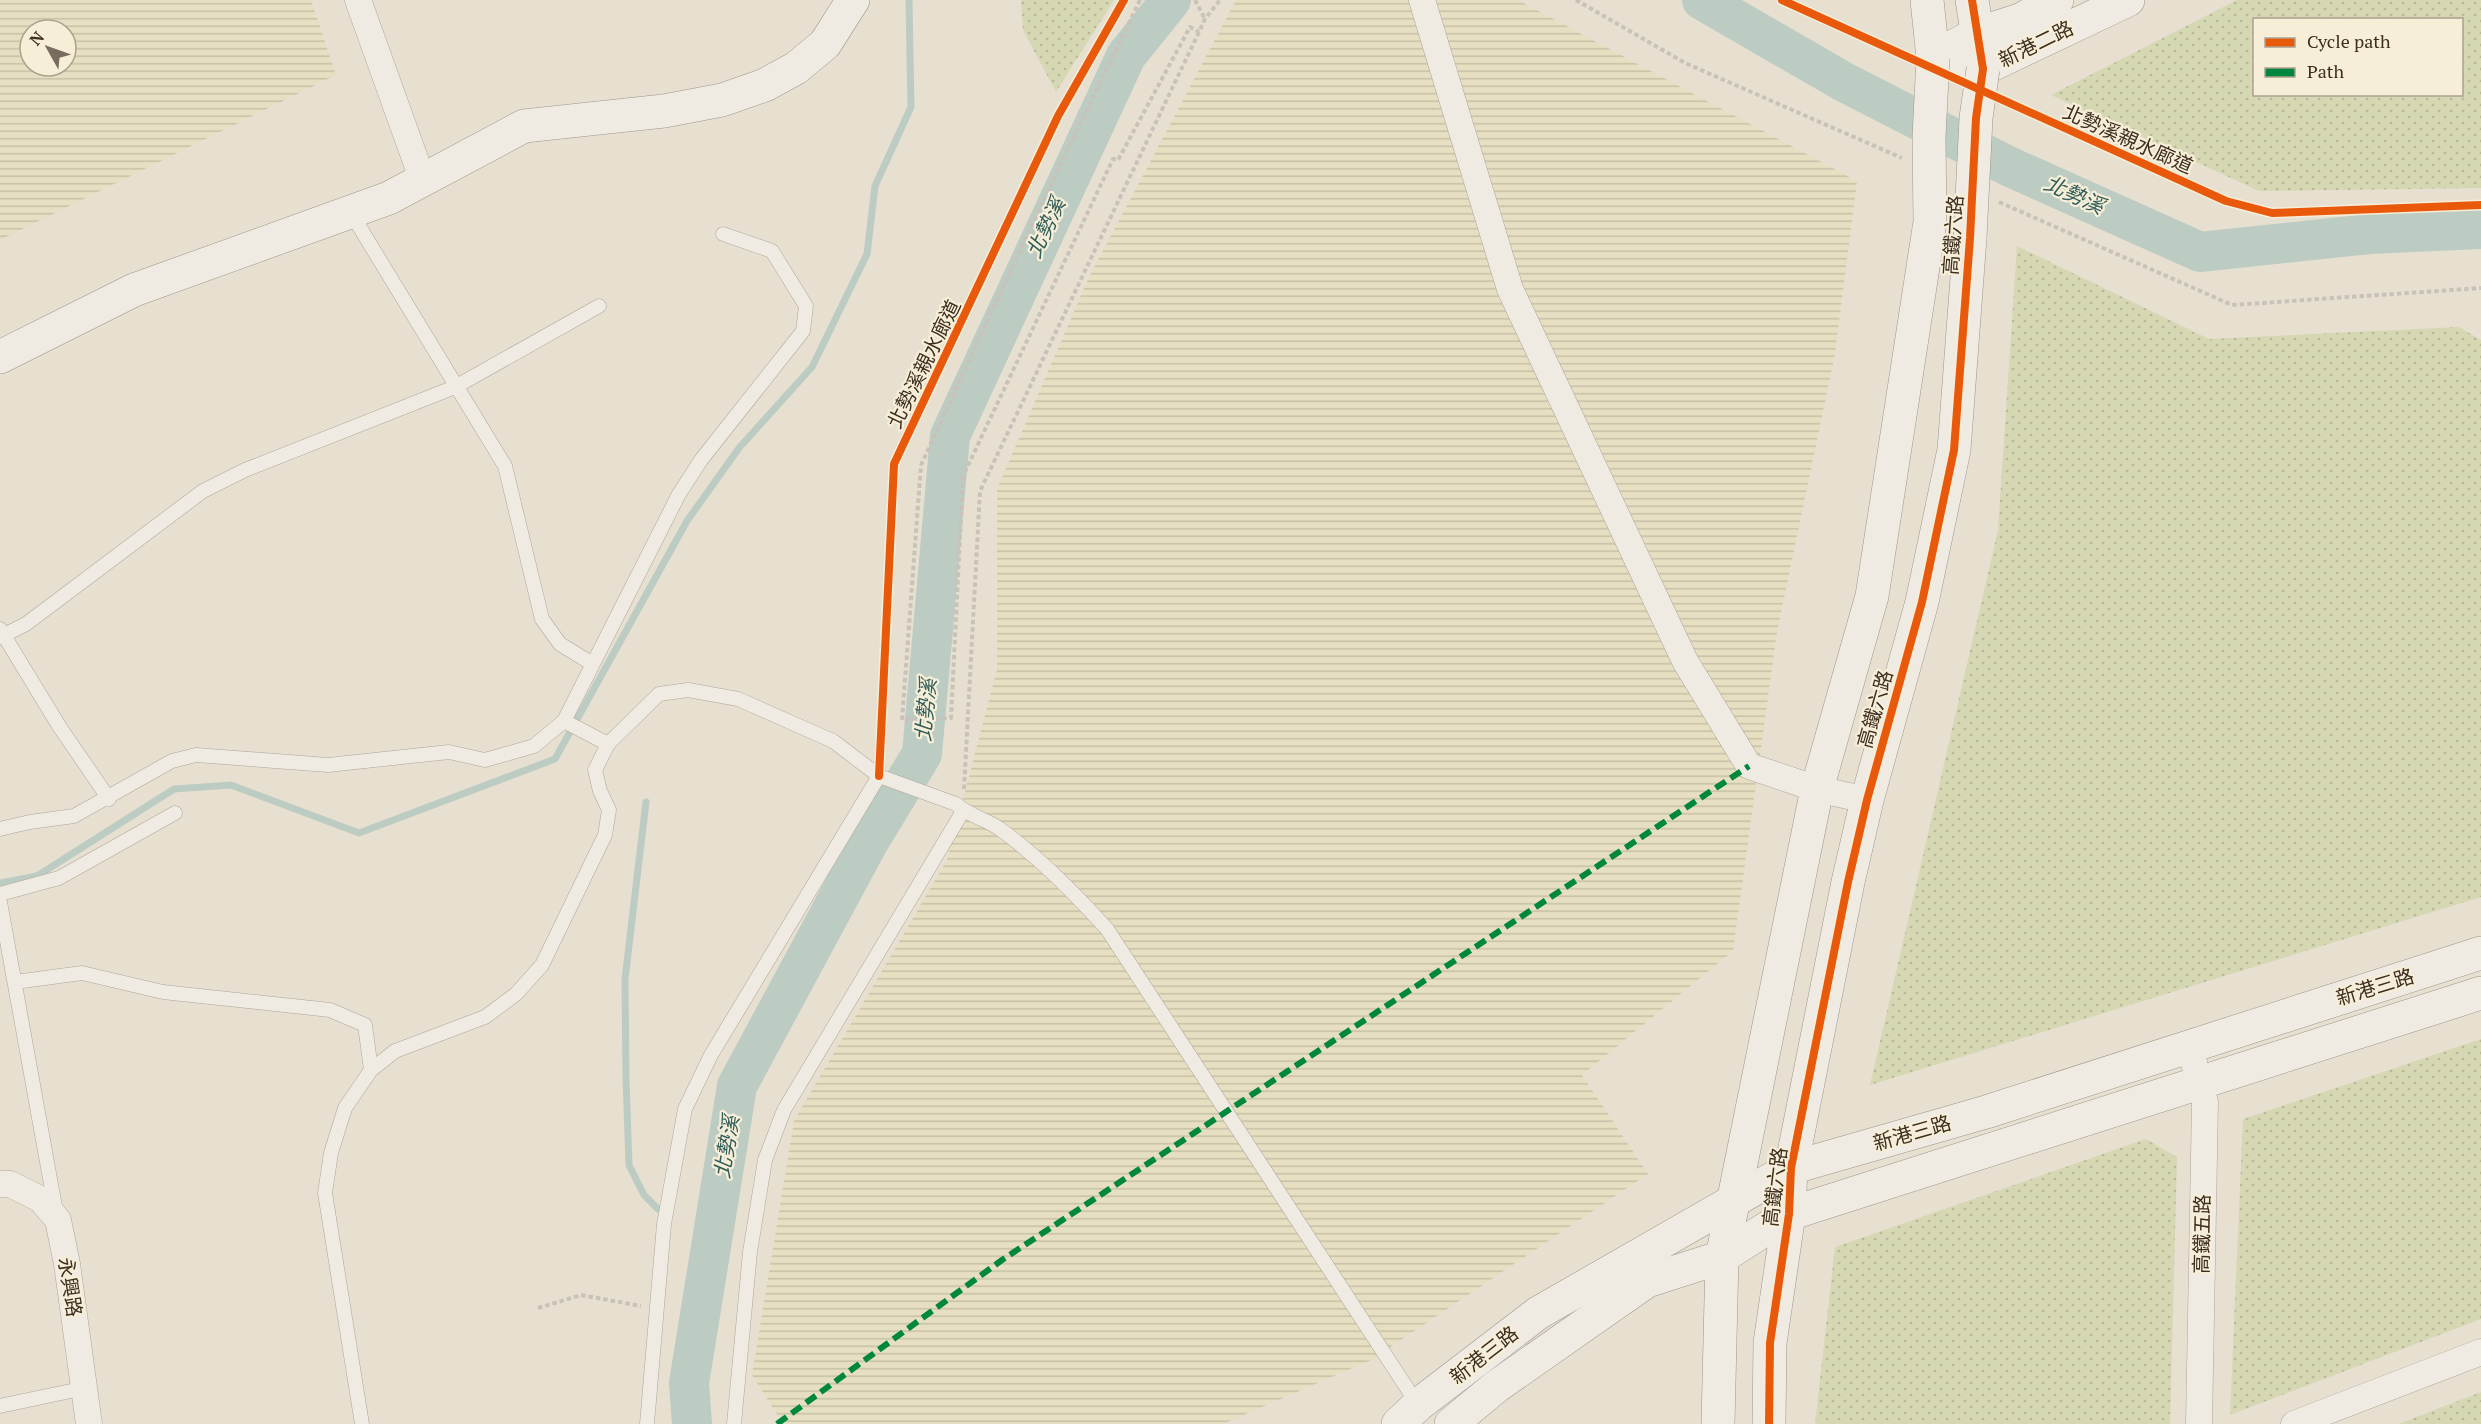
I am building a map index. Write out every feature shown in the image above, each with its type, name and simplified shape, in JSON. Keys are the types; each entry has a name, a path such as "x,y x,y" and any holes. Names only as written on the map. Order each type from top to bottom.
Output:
{"street":[{"path":"358,0 423,181"},
{"path":"0,357 134,290 351,213 423,181 524,126 664,111 722,100 765,85 796,68 825,44 853,0"},
{"path":"1422,0 1510,289 1685,660 1749,766 1817,789 1867,800"},
{"name":"高鐵六路","path":"1718,1424 1722,1257 1817,789 1872,596 1930,222 1929,137 1934,58 1927,0"},
{"name":"高鐵六路","path":"1768,1424 1770,1343 1789,1214 1791,1168 1848,882 1867,800 1922,602 1954,450 1970,238 1976,118 1983,69 1972,0"},
{"name":"新港二路","path":"1934,58 1976,34 2020,20 2057,0"},
{"name":"新港二路","path":"1934,58 1983,69 2128,0"},
{"name":"新港三路","path":"1408,1414 1538,1313 1791,1168 1986,1112 2481,953"},
{"name":"新港三路","path":"1451,1424 1497,1386 1647,1281 1722,1257 1789,1214 2481,993"},
{"name":"高鐵五路","path":"2189,1045 2205,1102 2199,1424"},
{"path":"0,1184 10,1184 39,1199 58,1220"},
{"name":"永興路","path":"58,1220 67,1264 89,1424"},
{"path":"2294,1424 2481,1352"}],"lane":[{"path":"351,213 505,466 542,619 560,644 591,663"},
{"path":"0,829 74,816 108,799 172,761 196,755 328,765 449,752 485,760 534,746 565,721 591,663 684,486 701,460 803,331 806,306 772,251 723,234"},
{"path":"108,799 1,634 26,624 202,491 245,470 455,387 599,306"},
{"path":"362,1424 326,1193 331,1153 345,1108 371,1070 396,1051 485,1017 516,993 542,965 605,836 609,810 600,791 595,770 608,744 659,694 688,690 738,699 833,741 879,776 959,808 998,827 1069,887 1107,929 1408,1414"},
{"path":"565,721 608,744"},
{"path":"647,1424 664,1224 685,1109 711,1054 879,776"},
{"path":"734,1424 750,1252 765,1160 784,1110 959,808"},
{"path":"0,894 59,878 175,813"},
{"path":"0,902 58,1220"},
{"path":"15,982 82,973 163,992 330,1010 365,1025 371,1070"},
{"path":"0,1406 85,1388"}],"path":[{"path":"1140,0 1049,188 921,465 902,720 951,718 963,476 1113,159 1118,160 1190,27 1199,32"},
{"path":"1195,0 1205,19"},
{"path":"959,808 980,491 1205,19 1220,0"},
{"path":"1576,0 1685,63 1904,159"},
{"path":"1991,198 2232,305 2481,288"},
{"path":"538,1308 581,1295 657,1309"}],"shaded area":[{"path":"0,0 311,0 336,75 0,240"},
{"path":"1236,0 1518,0 1857,181 1835,354 1777,632 1733,951 1582,1075 1648,1174 1371,1360 1223,1424 787,1424 778,1416 752,1375 794,1121 947,860 997,670 997,489 1089,277"}],"green space":[{"path":"1021,0 1114,0 1056,92 1023,30"},
{"path":"2237,0 2481,0 2481,188 2259,191 2051,95"},
{"path":"2017,246 2209,339 2459,327 2481,340 2481,897 1870,1085 1998,530"},
{"path":"2481,1039 2481,1319 2230,1415 2243,1119"},
{"path":"2146,1139 2177,1157 2170,1424 1815,1424 1835,1247"},
{"path":"2481,1392 2481,1424 2398,1424"}],"waterway":[{"path":"0,883 37,876 174,789 231,785 359,833 555,759 687,521 739,448 812,367 867,254 875,186 911,107 909,0"},
{"name":"北勢溪","path":"692,1424 689,1383 737,1086 869,841 922,754 950,436 1126,56 1171,0"},
{"name":"北勢溪","path":"1702,0 1844,82 2008,166 2200,252 2370,234 2481,229"},
{"path":"646,802 625,979 626,1079 629,1165 644,1195 658,1209"}],"marked path":[{"path":"777,1424 1002,1260 1749,766"}],"cycle path":[{"name":"北勢溪親水廊道","path":"879,776 894,464 1058,116 1124,0"},
{"name":"北勢溪親水廊道","path":"1782,0 2226,201 2272,213 2481,205"},
{"path":"1769,1424 1770,1343 1789,1214 1791,1168 1848,882 1867,800 1922,602 1954,450 1970,238 1976,118 1983,69 1972,0"}]}
